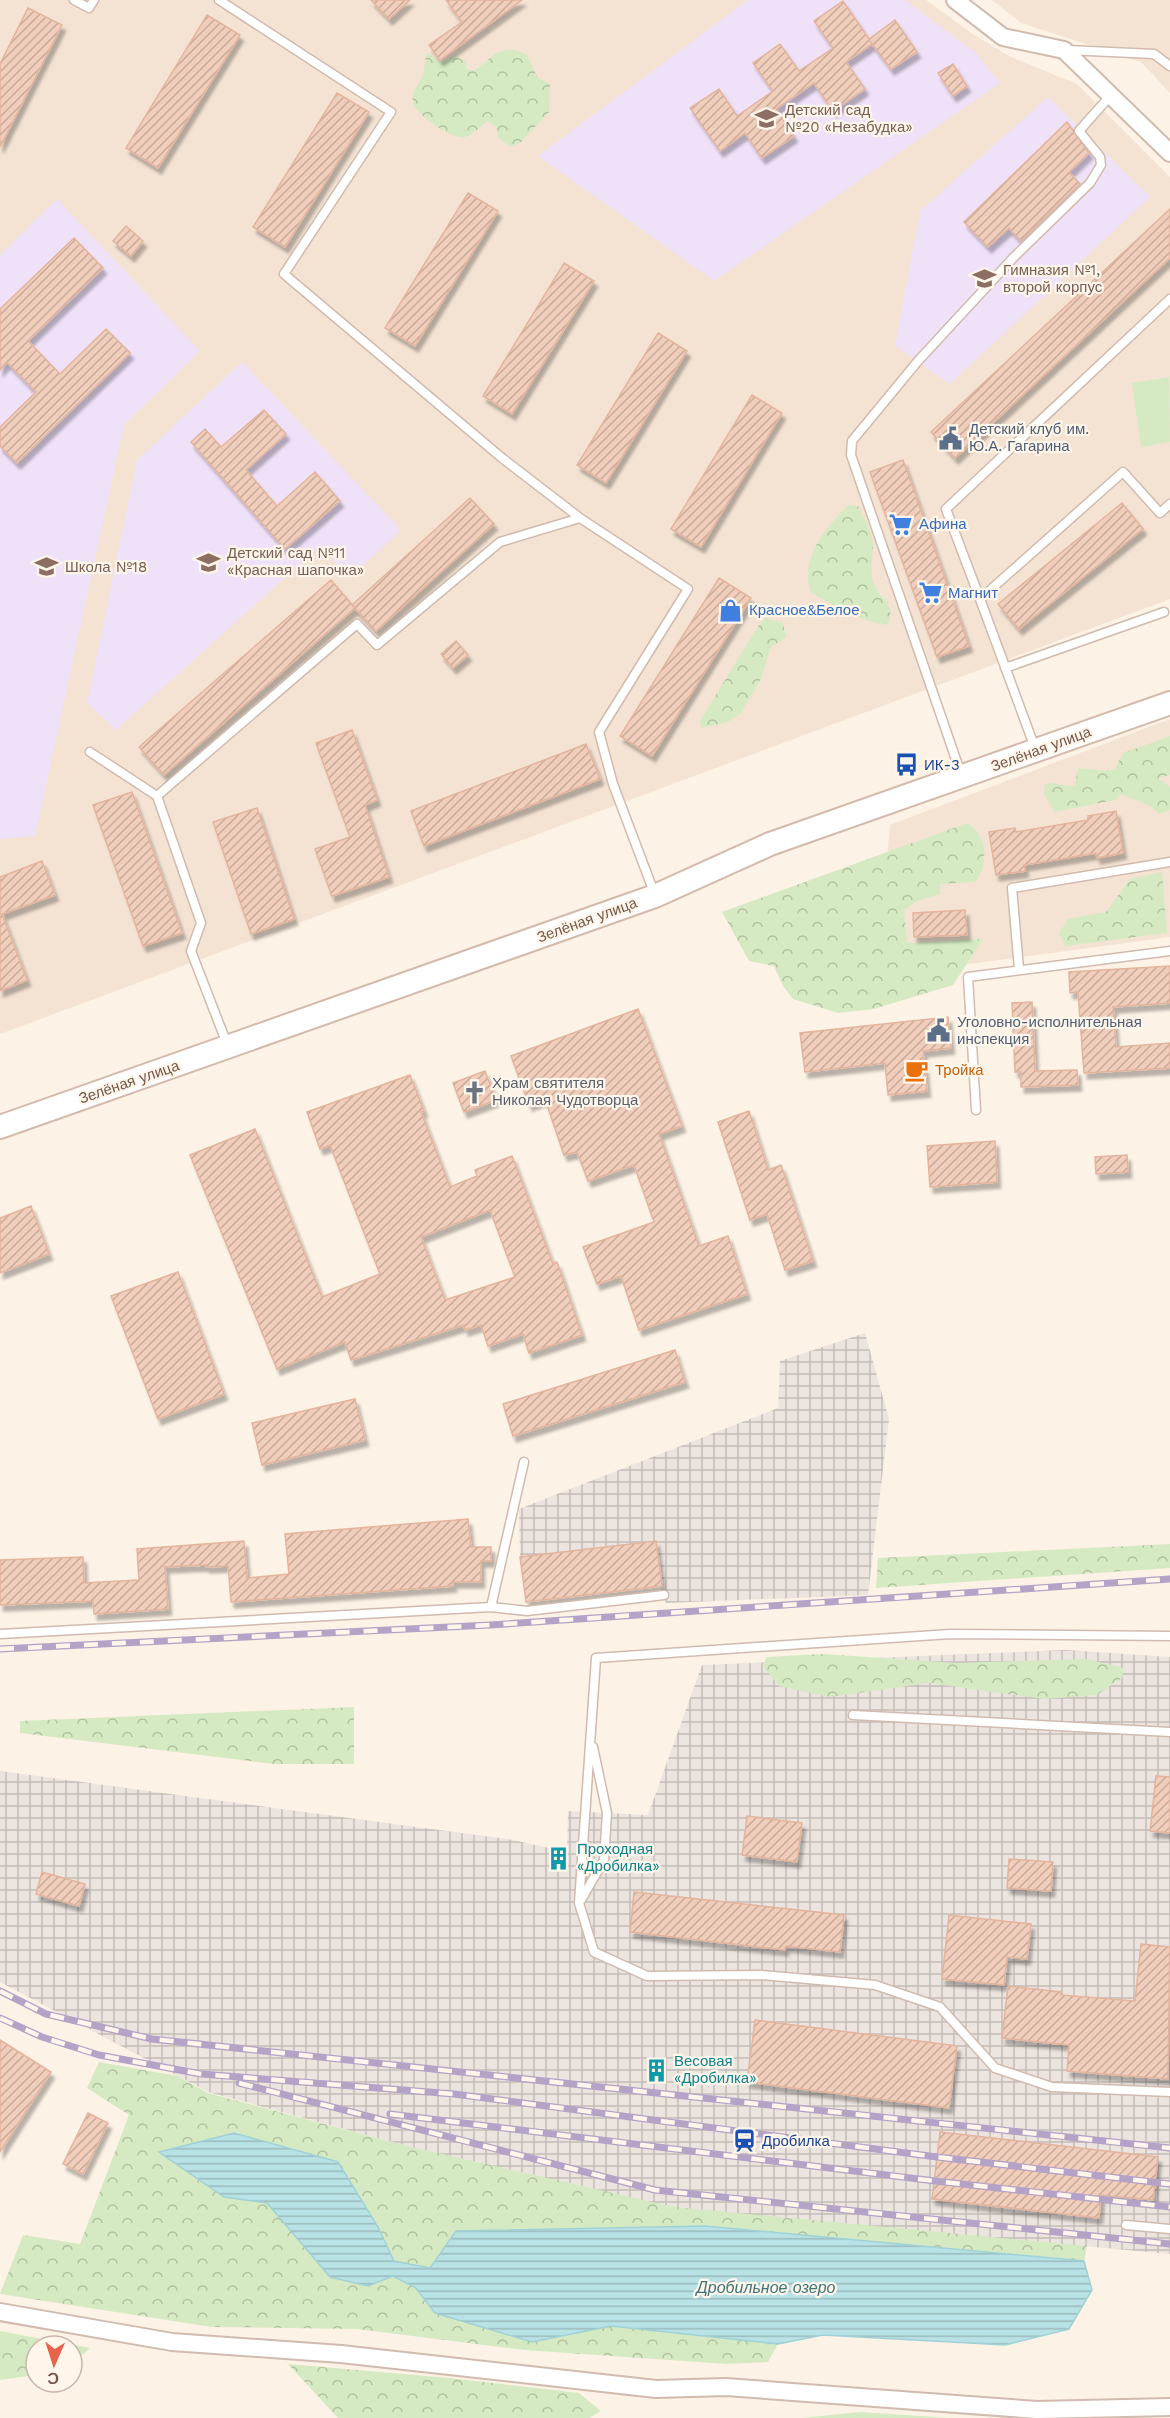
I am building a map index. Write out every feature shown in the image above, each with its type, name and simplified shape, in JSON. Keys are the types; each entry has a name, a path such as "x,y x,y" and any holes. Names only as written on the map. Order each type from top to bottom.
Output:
{"main road":[{"name":"Зелёная улица","path":"0,1127 655,896 770,844 1170,703"}],"street":[{"path":"955,0 1003,37 1065,50 1170,153"},
{"path":"0,2312 172,2342 341,2354 656,2389 726,2387 1037,2410 1170,2407"}],"lane":[{"path":"74,0 89,8 94,0"},
{"path":"219,0 391,112 284,274 493,450 580,518 688,589 599,732 613,784 655,896"},
{"path":"1065,50 1154,54 1170,66"},
{"path":"962,777 850,455 852,441 918,361 1014,257 1090,183 1101,165 1100,157 1096,149 1079,131 1111,95"},
{"path":"1036,750 946,509 1170,299"},
{"path":"980,599 1123,471 1160,513 1170,504"},
{"path":"157,796 357,624 377,645 500,542 580,518"},
{"path":"1005,668 1164,612"},
{"path":"90,752 157,796 201,923 191,951 228,1048"},
{"path":"1019,969 1012,888 1170,862"},
{"path":"976,1110 968,977 1170,951"},
{"path":"491,1607 524,1462"},
{"path":"0,1634 491,1607 527,1611 664,1595"},
{"path":"1170,1636 950,1634 596,1658 579,1903 594,1952 647,1976 761,1975 875,1985 940,2007 995,2068 1052,2087 1170,2092"},
{"path":"853,1715 1170,1732"},
{"path":"579,1903 604,1860 607,1814 591,1738"},
{"path":"1126,2225 1170,2229"}],"shaded area":[{"path":"0,0 926,0 974,35 1009,56 1077,84 1170,177 1170,599 0,1034"},
{"name":"Детский сад №20 «Незабудка»","path":"748,0 905,0 976,53 1000,83 714,281 538,156"},
{"path":"992,0 1170,0 1170,93 1141,62 1021,23"},
{"name":"Гимназия №1, второй корпус","path":"1048,97 1150,197 950,384 895,346 920,211"},
{"name":"Школа №18","path":"57,199 200,351 124,425 35,836 0,839 0,255"},
{"name":"Детский сад №11 «Красная шапочка»","path":"242,362 401,530 350,578 320,546 116,730 87,703 137,460"},
{"path":"1170,719 1170,937 894,974 885,883 890,825"},
{"path":"865,1333 889,1419 868,1595 666,1603 661,1586 526,1602 520,1557 519,1509 778,1408 780,1361"},
{"path":"1066,1650 1170,1657 1170,2254 674,2208 407,2146 208,2092 0,1982 0,1771 513,1840 567,1852 568,1811 648,1815 702,1665"}],"green space":[{"path":"516,50 527,55 537,77 550,84 549,112 521,142 510,147 498,137 496,126 488,121 468,136 452,135 427,119 415,107 413,97 423,75 427,52 441,63 453,56 466,61 467,69 474,71 496,53"},
{"path":"1169,377 1170,442 1141,447 1132,383"},
{"path":"849,505 858,506 870,531 873,541 871,570 877,590 889,605 888,625 858,617 811,593 808,568 811,556 831,523"},
{"path":"766,618 783,623 786,637 771,647 761,679 740,714 728,722 701,728 700,721 758,626"},
{"path":"1170,736 1170,775 1158,778 1170,787 1170,810 1160,814 1148,805 1121,794 1115,800 1054,812 1044,794 1045,784 1075,785 1078,768 1106,771 1115,769 1123,753"},
{"path":"967,823 979,835 984,850 983,867 975,882 940,884 940,894 917,901 904,910 907,943 983,939 953,985 874,1009 838,1013 793,999 783,986 774,966 749,961 722,912"},
{"path":"1162,872 1167,933 1065,946 1059,933 1068,919 1106,912 1130,879"},
{"path":"1170,1544 1170,1568 876,1588 878,1558"},
{"path":"824,1654 957,1663 1086,1659 1124,1668 1122,1678 1097,1695 1044,1699 929,1683 830,1697 779,1686 764,1668 766,1657"},
{"path":"354,1707 354,1764 274,1764 20,1733 20,1721"},
{"path":"99,2062 177,2076 208,2093 407,2146 674,2207 1087,2246 1084,2261 705,2226 456,2231 430,2268 394,2261 378,2227 338,2162 224,2197 267,2203 330,2277 368,2286 393,2276 416,2288 435,2313 532,2342 611,2326 778,2344 768,2362 727,2364 525,2350 357,2329 212,2327 0,2294 23,2235 80,2244 129,2115 87,2088"},
{"path":"0,2331 24,2336 24,2377 0,2380"},
{"path":"288,2364 449,2378 579,2393 601,2411 589,2418 338,2418"},
{"path":"861,2412 949,2418 801,2418"}],"water":[{"name":"Дробильное озеро","path":"234,2133 338,2162 378,2227 394,2261 430,2268 456,2231 705,2226 1084,2261 1092,2290 1069,2329 1005,2345 823,2335 778,2344 611,2326 532,2342 435,2313 416,2288 393,2276 368,2286 330,2277 267,2203 224,2197 159,2152"}],"building":[{"path":"371,0 410,0 389,19"},
{"path":"446,0 522,0 440,60 429,45 462,22"},
{"path":"843,1 869,39 895,20 917,52 891,69 870,41 872,44 846,62 865,89 833,111 814,83 776,109 794,136 762,158 745,133 720,151 690,108 719,89 737,116 773,91 753,63 780,44 799,71 833,48 814,21"},
{"path":"28,8 62,25 0,147 0,64"},
{"path":"207,15 240,35 158,168 126,148"},
{"path":"953,64 967,86 953,96 938,73"},
{"path":"337,93 369,112 285,247 253,227"},
{"path":"1067,122 1089,153 1069,172 1080,184 1021,241 1009,228 988,247 964,222"},
{"path":"468,193 498,211 415,346 385,328"},
{"path":"1170,209 1170,258 955,458 931,432"},
{"path":"126,226 143,241 131,256 113,241"},
{"path":"74,238 103,268 28,341 60,374 106,329 130,353 17,463 0,446 0,427 36,392 7,362 0,370 0,309"},
{"path":"564,263 594,281 512,414 483,396"},
{"path":"658,333 687,351 606,483 577,465"},
{"path":"752,395 782,413 701,547 671,529"},
{"path":"264,410 286,434 246,470 277,506 315,472 340,501 285,549 191,442 205,429 221,447"},
{"path":"903,460 969,646 937,657 870,472"},
{"path":"470,498 494,524 376,631 352,605"},
{"path":"1122,503 1143,529 1019,629 998,604"},
{"path":"719,578 751,598 652,756 620,736"},
{"path":"331,580 355,608 164,775 139,747"},
{"path":"456,641 468,655 453,668 441,654"},
{"path":"352,730 377,800 365,805 389,877 332,896 315,849 350,837 316,743"},
{"path":"586,744 600,779 424,846 411,811"},
{"path":"132,792 182,933 143,946 93,805"},
{"path":"257,808 294,919 251,934 213,822"},
{"path":"1116,811 1123,853 1097,858 1096,853 1024,865 1025,871 996,875 989,832 1015,828 1016,832 1088,820 1088,816"},
{"path":"42,861 55,895 2,914 27,980 0,991 0,877"},
{"path":"965,910 967,935 914,937 913,913"},
{"path":"1170,966 1170,1003 1113,1007 1116,1047 1170,1043 1170,1068 1084,1073 1078,992 1070,993 1069,972"},
{"path":"1032,1002 1035,1071 1077,1070 1078,1085 1021,1087 1021,1072 1015,1072 1012,1003"},
{"path":"638,1009 682,1126 659,1134 699,1246 728,1236 747,1294 639,1330 621,1276 597,1284 583,1247 654,1222 634,1165 588,1181 577,1152 564,1155 545,1099 529,1105 511,1056"},
{"path":"948,1017 951,1048 923,1051 927,1091 888,1095 885,1063 805,1072 800,1033"},
{"name":"Храм святителя Николая Чудотворца","path":"485,1071 496,1100 464,1112 453,1083"},
{"path":"410,1075 424,1111 421,1112 450,1187 477,1176 475,1170 512,1156 553,1264 557,1262 582,1335 529,1353 523,1334 488,1346 481,1325 465,1330 464,1325 351,1360 345,1342 277,1369 190,1155 255,1129 322,1297 380,1274 330,1145 320,1149 307,1112","holes":["490,1210 515,1277 445,1300 421,1237"]},
{"path":"749,1111 768,1170 781,1165 813,1261 785,1270 767,1214 750,1220 718,1122"},
{"path":"995,1141 997,1182 930,1187 927,1146"},
{"path":"1127,1155 1128,1172 1096,1174 1095,1157"},
{"path":"31,1206 49,1254 0,1273 0,1218"},
{"path":"178,1272 224,1394 158,1419 111,1296"},
{"path":"675,1350 685,1382 513,1436 503,1404"},
{"path":"355,1399 365,1440 262,1465 252,1423"},
{"path":"468,1519 471,1547 491,1547 491,1561 481,1561 481,1582 453,1582 453,1586 231,1602 228,1566 206,1567 206,1565 165,1567 168,1609 94,1614 93,1601 0,1605 0,1560 83,1557 84,1583 139,1580 137,1549 244,1541 247,1578 289,1574 285,1534"},
{"path":"656,1541 662,1586 526,1602 520,1557"},
{"path":"1156,1776 1170,1777 1170,1833 1150,1831"},
{"path":"747,1816 802,1823 797,1862 742,1855"},
{"path":"1009,1859 1053,1862 1051,1891 1007,1888"},
{"path":"42,1872 85,1884 79,1906 36,1894"},
{"path":"634,1892 844,1915 840,1952 786,1946 785,1950 630,1932"},
{"path":"949,1915 1031,1924 1027,1959 1007,1957 1004,1985 942,1979"},
{"path":"1141,1944 1170,1947 1168,2079 1067,2071 1069,2045 1002,2038 1008,1986 1061,1992 1061,1995 1135,2001"},
{"path":"755,2020 957,2046 949,2108 747,2082"},
{"path":"0,2040 51,2072 0,2152"},
{"path":"88,2113 108,2123 83,2174 63,2164"},
{"path":"940,2132 1158,2157 1153,2200 1101,2195 1099,2218 932,2199"}],"railway":[{"path":"0,1649 490,1625 1170,1579"},
{"path":"0,1991 46,2014 152,2039 1170,2148"},
{"path":"0,2018 42,2037 99,2055 201,2074 454,2094 937,2157 1170,2184"},
{"path":"239,2083 655,2190 1170,2244"},
{"path":"390,2114 935,2181 1170,2207"}],"place":[{"name":"Детский сад №20 «Незабудка»","path":"767,119"},
{"name":"Гимназия №1, второй корпус","path":"985,279"},
{"name":"Детский клуб им. Ю.А. Гагарина","path":"951,438"},
{"name":"Афина","path":"901,524"},
{"name":"Детский сад №11 «Красная шапочка»","path":"209,562"},
{"name":"Школа №18","path":"47,567"},
{"name":"Магнит","path":"930,593"},
{"name":"Красное&Белое","path":"731,610"},
{"name":"ИК-3","path":"906,765"},
{"name":"Уголовно-исполнительная инспекция","path":"939,1031"},
{"name":"Тройка","path":"917,1070"},
{"name":"Храм святителя Николая Чудотворца","path":"474,1092"},
{"name":"Проходная «Дробилка»","path":"559,1858"},
{"name":"Весовая «Дробилка»","path":"656,2070"},
{"name":"Дробилка","path":"744,2141"}]}
